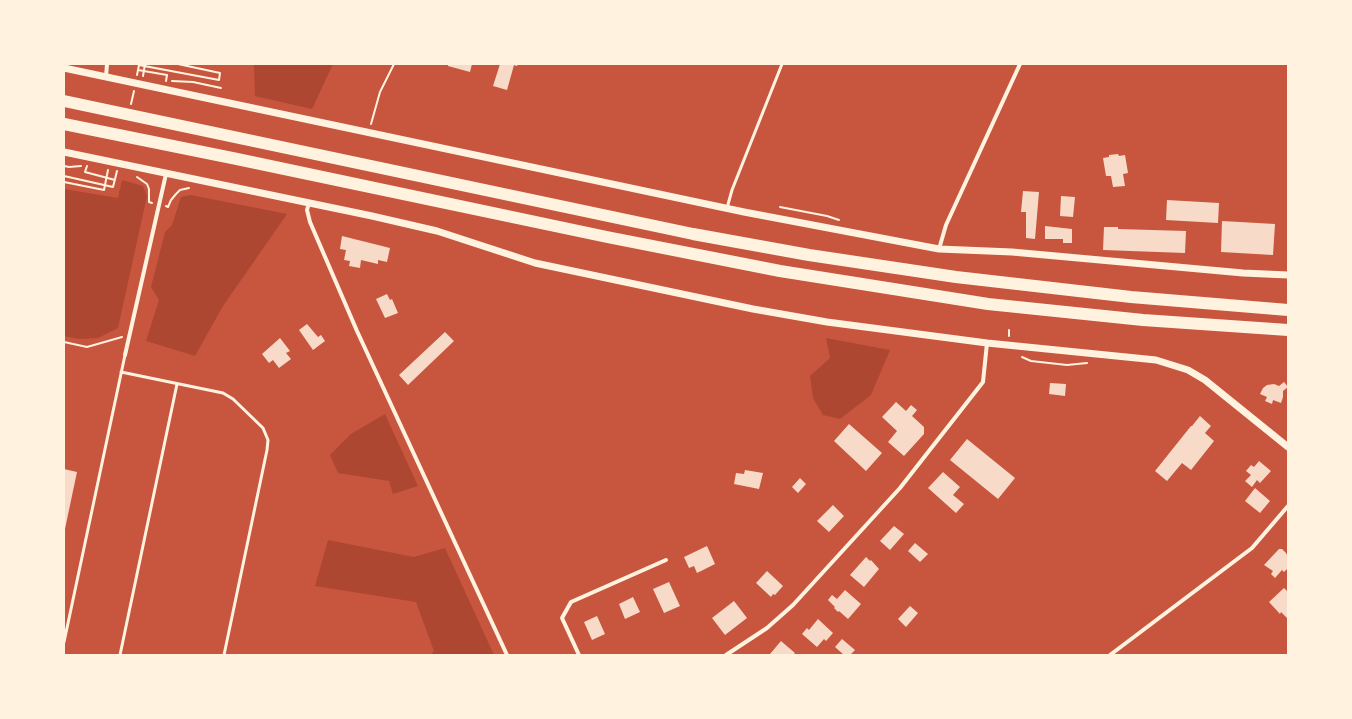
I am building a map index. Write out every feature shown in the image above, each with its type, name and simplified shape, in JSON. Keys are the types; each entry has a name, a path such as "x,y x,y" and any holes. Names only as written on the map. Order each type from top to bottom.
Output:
{"highway":[{"path":"64,101 693,234 809,255 956,278 1131,297 1288,310"},
{"path":"64,124 237,158 607,237 780,271 988,304 1142,320 1288,330"}],"street":[{"path":"106,77 107,64"},
{"path":"939,249 946,225 1020,64"},
{"path":"64,68 727,208 939,249 1012,252 1243,273 1288,275"},
{"path":"64,152 309,202 437,231 535,263 753,309 827,322 987,343 1145,358 1169,363 1188,370 1201,377 1223,393 1288,447"},
{"path":"125,355 166,174"},
{"path":"309,202 307,210 310,222 357,331 507,655"},
{"path":"726,655 767,628 793,605 900,488 983,382 987,343"},
{"path":"1110,655 1252,548 1288,506"},
{"path":"579,655 562,618 572,602 666,560"}],"lane":[{"path":"727,208 732,190 782,64"},
{"path":"64,642 125,355"},
{"path":"121,372 223,393 233,399 263,428 268,440 224,655"},
{"path":"120,655 177,384"}],"path":[{"path":"143,77 145,64"},
{"path":"368,133 380,92 394,64"},
{"path":"138,70 167,75 166,81 181,81 221,88"},
{"path":"87,165 85,172 115,180"},
{"path":"64,182 104,190 109,170"},
{"path":"116,171 124,173"},
{"path":"132,174 147,184 149,189 149,202 168,207 171,200 180,190 193,187"},
{"path":"64,342 87,347 129,335"},
{"path":"1021,356 1031,361 1068,365 1081,365 1088,363"}],"shaded area":[{"path":"254,64 333,64 312,109 255,96"},
{"path":"122,180 143,186 147,196 118,328 98,338 79,339 64,336 64,189 118,198"},
{"path":"191,195 287,214 223,306 195,356 146,341 159,300 151,287 165,232 172,225 181,197"},
{"path":"826,338 890,350 871,395 840,419 823,415 813,398 810,376 830,358"},
{"path":"385,414 418,486 393,494 389,481 338,473 330,455 351,434"},
{"path":"328,540 414,557 445,548 494,655 430,655 434,651 416,602 315,586"}],"building":[{"path":"448,64 472,64 470,72 448,66"},
{"path":"500,64 518,64 517,66 514,65 507,90 493,86"},
{"path":"1118,154 1119,156 1125,155 1128,173 1123,174 1125,186 1113,187 1111,176 1106,176 1103,158 1109,157 1109,155"},
{"path":"1023,191 1039,192 1035,239 1026,238 1026,212 1021,212"},
{"path":"1061,196 1075,197 1073,217 1060,216"},
{"path":"1167,200 1219,203 1218,223 1166,220"},
{"path":"1222,221 1275,224 1273,255 1221,252"},
{"path":"1045,226 1072,229 1072,243 1063,243 1063,239 1045,239"},
{"path":"1104,227 1118,227 1118,229 1186,231 1185,253 1103,250"},
{"path":"342,236 390,248 387,262 378,260 378,264 361,260 360,268 349,266 350,261 344,260 346,250 340,249"},
{"path":"387,294 390,300 392,299 398,313 385,318 376,299"},
{"path":"307,324 318,337 321,335 325,341 313,350 299,330"},
{"path":"445,332 454,341 408,385 399,375"},
{"path":"280,338 290,351 286,353 291,359 279,368 273,360 269,363 262,354"},
{"path":"1284,382 1288,387 1283,391 1281,403 1273,400 1272,404 1265,401 1267,397 1260,394 1263,388 1267,385 1274,384 1279,386"},
{"path":"1050,383 1066,384 1065,396 1049,394"},
{"path":"896,402 906,411 911,405 917,410 912,416 924,427 924,434 904,456 888,442 897,431 882,417"},
{"path":"1200,416 1211,426 1205,433 1214,441 1191,470 1182,463 1167,481 1155,471"},
{"path":"849,424 882,453 866,471 834,441"},
{"path":"967,439 1015,478 998,499 950,460"},
{"path":"1259,461 1271,471 1260,483 1257,480 1252,487 1245,481 1251,475 1246,471 1251,465 1254,467"},
{"path":"64,469 77,472 65,529 64,528"},
{"path":"745,470 763,473 759,489 734,484 736,473 744,474"},
{"path":"943,472 960,487 953,495 964,504 956,513 928,488"},
{"path":"800,478 806,484 798,493 792,487"},
{"path":"1255,488 1270,501 1260,513 1245,501"},
{"path":"833,505 844,516 829,532 817,521"},
{"path":"894,526 904,534 890,550 880,541"},
{"path":"915,543 928,554 920,562 908,551"},
{"path":"707,546 715,564 697,573 694,566 689,568 684,557"},
{"path":"1279,549 1282,549 1288,557 1288,568 1284,572 1282,570 1275,578 1271,574 1273,571 1264,565"},
{"path":"866,557 879,569 864,587 850,575"},
{"path":"767,571 783,586 775,595 773,594 771,597 756,583"},
{"path":"669,582 680,606 664,613 653,589"},
{"path":"1284,588 1288,592 1288,619 1281,612 1280,614 1269,602"},
{"path":"845,590 861,604 848,619 839,611 838,612 828,600 832,595 837,599"},
{"path":"633,597 640,612 625,619 619,604"},
{"path":"734,601 747,618 725,635 712,618"},
{"path":"910,606 918,613 906,627 898,619"},
{"path":"597,616 605,634 592,640 584,622"},
{"path":"818,619 833,633 826,641 824,639 817,647 802,634 807,628 809,630"},
{"path":"842,639 855,650 850,655 844,655 835,647"},
{"path":"781,641 795,653 793,655 770,654"}]}
